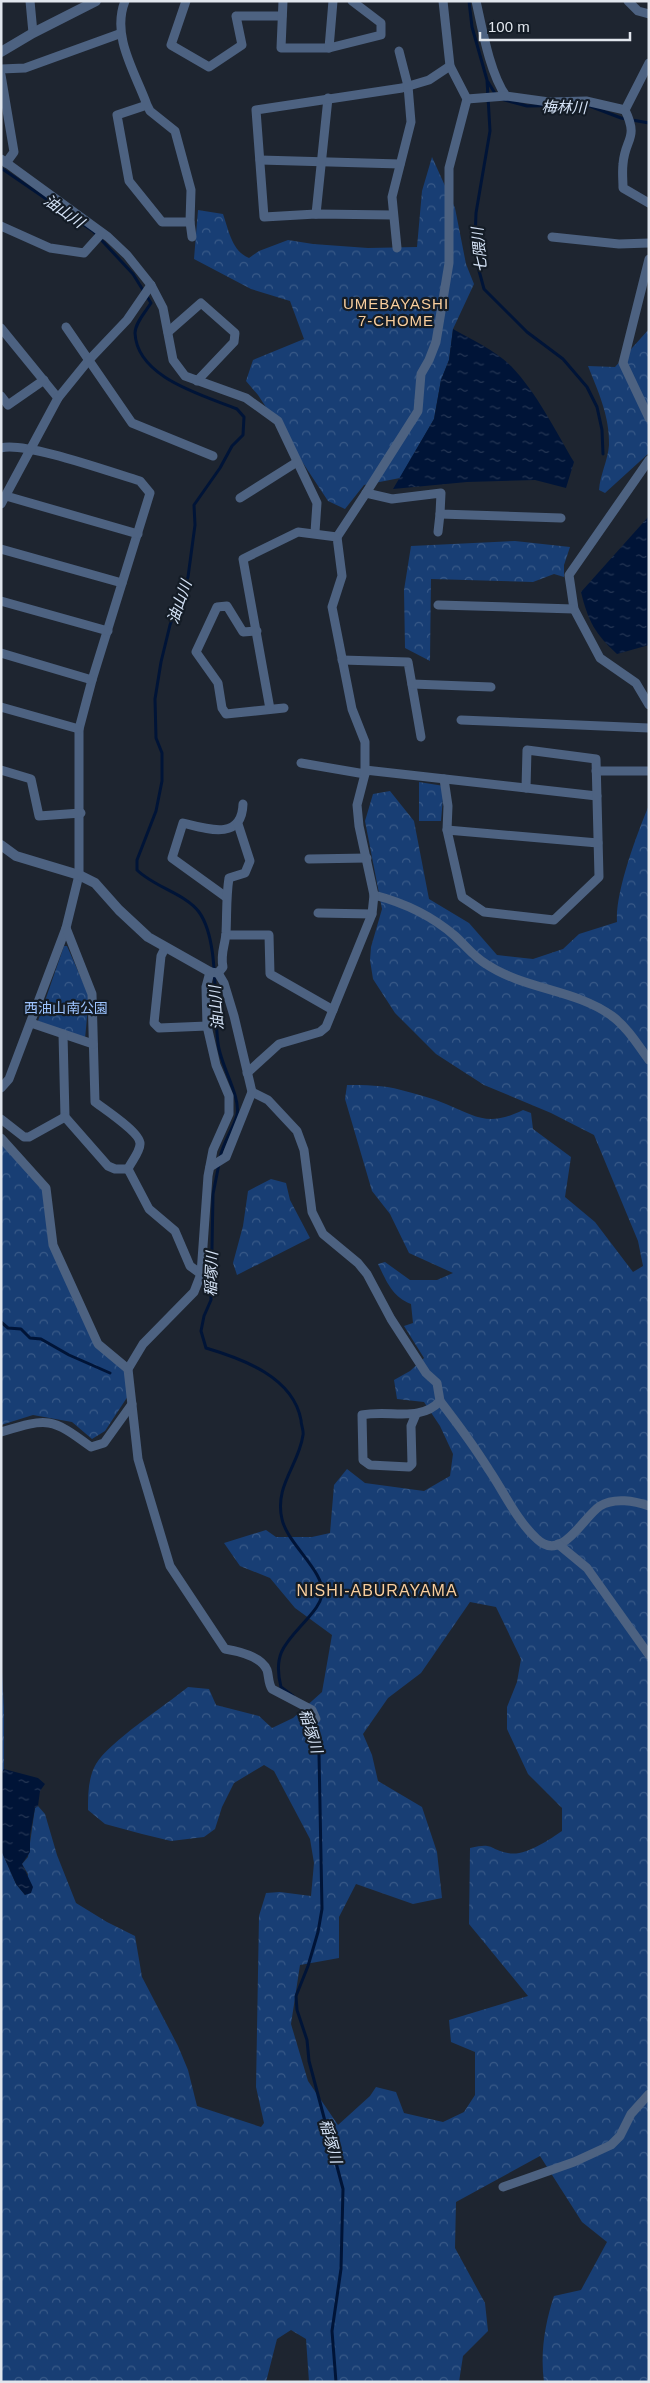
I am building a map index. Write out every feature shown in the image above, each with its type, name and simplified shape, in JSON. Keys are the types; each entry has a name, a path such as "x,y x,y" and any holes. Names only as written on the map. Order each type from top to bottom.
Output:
{"street":[{"path":"30,1 32,33"},
{"path":"1,52 32,33 96,1"},
{"path":"125,1 119,14 119,34 150,111 175,131 191,190 190,222 192,237"},
{"path":"186,1 171,45 209,67 242,45 236,16 282,16"},
{"path":"283,1 281,48 329,48 381,35 381,23 352,1"},
{"path":"329,48 333,1"},
{"path":"247,1073 279,1044 320,1032 326,1027 372,914 374,895 359,826 358,805 365,772 365,742 352,709 332,606 342,576 337,537 418,411 421,374 430,360 436,342 449,263 449,168 467,98 450,66 443,1"},
{"path":"476,1 483,34 500,88 506,96"},
{"path":"628,1 638,11 649,14"},
{"path":"1,69 25,68 119,34"},
{"path":"397,248 392,197 411,122 408,86 399,51"},
{"path":"649,64 626,111 632,125 632,137 623,162 623,188 649,202"},
{"path":"393,215 316,214 264,217 256,110 408,86 430,80 450,66"},
{"path":"1,75 14,152 4,161 99,236 128,255 151,285 163,308 174,360 185,376 246,398 278,421 317,503 315,532"},
{"path":"467,98 486,99 506,96 549,102 586,101 626,111"},
{"path":"316,214 328,98"},
{"path":"147,104 117,115 129,181 162,222 190,222"},
{"path":"260,160 400,164"},
{"path":"1,226 50,248 84,253 99,236"},
{"path":"552,237 620,244 649,243"},
{"path":"649,259 623,363 649,418"},
{"path":"1,504 32,450 58,398 88,361 127,320 151,285"},
{"path":"168,332 201,303 235,333 234,342 197,381"},
{"path":"66,327 132,424 212,456"},
{"path":"1,328 58,398"},
{"path":"1,396 8,405 44,380"},
{"path":"1,448 9,446 32,450 140,481 150,493 92,680 79,729 81,813 79,875 66,928 31,1023 1,1088"},
{"path":"649,460 569,575 574,609 600,658 636,683 649,705"},
{"path":"240,498 297,462"},
{"path":"366,493 392,499 441,493 438,532"},
{"path":"6,496 138,534"},
{"path":"440,514 561,518"},
{"path":"270,709 243,559 298,532 315,532 337,537"},
{"path":"1,549 122,584"},
{"path":"1,601 108,631"},
{"path":"438,605 574,609"},
{"path":"257,631 243,632 227,606 217,607 196,652 218,683 224,712 229,715 284,708"},
{"path":"1,653 92,680"},
{"path":"342,660 408,662 421,737"},
{"path":"412,684 491,687"},
{"path":"1,706 79,729"},
{"path":"461,720 649,728"},
{"path":"444,779 448,806 447,830 462,897 484,912 554,920 599,877 596,758 527,750 526,788"},
{"path":"302,763 365,772 597,796"},
{"path":"1,770 31,779 39,816 81,813"},
{"path":"596,771 649,771"},
{"path":"226,897 172,858 183,823 215,831 238,824 242,818 243,804"},
{"path":"238,824 250,861 245,873 229,878 226,897 226,935 220,954 223,967 214,972 206,987 207,1026 216,1065 229,1096 229,1114 213,1150 210,1167 201,1274 194,1292 143,1344 128,1369 138,1459 170,1566 225,1649 241,1652 254,1658 266,1668 272,1689 312,1710 316,1719"},
{"path":"447,830 598,843"},
{"path":"1,845 16,856 79,875 95,883 119,910 148,937 165,948 214,972 224,983 252,1092 226,1158 210,1167"},
{"path":"309,859 367,858"},
{"path":"374,895 398,901 431,916 485,964 522,983 578,999 600,1008 614,1017 649,1060"},
{"path":"318,913 372,914"},
{"path":"66,928 92,994 95,1102 134,1132 139,1139 140,1146 128,1169"},
{"path":"226,935 269,935 270,974 333,1010"},
{"path":"165,948 160,956 154,1023 159,1028 207,1026"},
{"path":"31,1023 93,1044"},
{"path":"63,1034 65,1117 108,1166 115,1169 128,1169"},
{"path":"252,1092 268,1100 297,1131 304,1150 312,1212 323,1234 358,1263 367,1274 391,1319 426,1373 437,1383 440,1401 479,1454 530,1533 539,1542 548,1545 558,1544 571,1538 602,1505 630,1501 649,1506"},
{"path":"1,1119 24,1137 29,1137 65,1117"},
{"path":"1,1138 46,1188 53,1245 98,1344 128,1369"},
{"path":"128,1169 149,1209 175,1231 190,1266 201,1274"},
{"path":"416,1414 411,1426 412,1464 409,1467 370,1465 364,1460 362,1415 416,1414 434,1407 440,1401"},
{"path":"1,1432 36,1421 60,1425 91,1446 104,1443 132,1404"},
{"path":"558,1544 587,1568 649,1655"},
{"path":"503,2187 574,2162 611,2145 620,2136 631,2114 649,2094"}],"green space":[{"path":"432,157 455,208 466,264 474,284 453,329 449,360 441,380 434,419 400,478 364,485 345,509 328,501 258,395 246,381 253,360 304,339 290,301 251,289 194,259 198,210 223,214 229,234 235,245 243,255 249,258 259,251 288,240 368,248 417,247 422,191"},
{"path":"649,329 649,453 605,493 599,490 609,445 608,424 603,404 588,366 615,367"},
{"path":"515,541 570,547 564,565 564,577 554,574 533,582 431,579 430,661 405,648 404,590 411,546"},
{"path":"419,782 444,786 441,821 419,821"},
{"path":"390,791 414,821 429,899 469,923 497,955 533,959 563,949 579,934 617,922 619,895 623,879 649,805 649,2382 544,2382 544,2338 554,2296 581,2290 607,2242 582,2222 540,2156 456,2202 455,2248 485,2303 488,2331 463,2356 459,2382 309,2382 306,2339 291,2330 277,2339 266,2382 1,2382 1,1850 16,1884 25,1895 28,1874 22,1864 28,1857 35,1808 38,1806 45,1814 57,1855 76,1903 135,1936 142,1977 178,2046 188,2070 197,2106 261,2127 264,2123 256,2087 259,1916 266,1893 280,1892 311,1896 314,1863 310,1839 274,1771 264,1765 234,1783 222,1807 215,1829 204,1837 171,1841 105,1824 88,1810 88,1792 91,1775 96,1764 113,1745 188,1687 209,1689 216,1705 259,1716 272,1728 293,1718 322,1692 332,1635 295,1608 270,1578 240,1566 224,1543 266,1530 276,1537 312,1537 330,1533 334,1485 347,1469 365,1483 424,1491 450,1476 453,1454 440,1426 424,1402 397,1399 394,1380 410,1371 424,1358 404,1326 413,1323 411,1304 404,1301 394,1292 378,1264 385,1262 410,1280 437,1280 453,1273 409,1253 390,1214 372,1191 345,1099 347,1085 394,1088 435,1100 483,1118 501,1118 523,1110 531,1113 533,1129 571,1157 565,1197 595,1222 633,1272 643,1266 638,1241 594,1135 551,1113 484,1085 436,1054 395,1013 373,979 370,960 371,947 382,909 365,821 373,794","holes":["470,1602 496,1607 521,1659 517,1682 507,1707 507,1729 528,1774 562,1808 562,1831 536,1847 521,1853 508,1853 487,1846 470,1848 469,1924 528,1996 449,2020 451,2042 475,2052 475,2095 464,2112 443,2122 404,2113 396,2092 376,2087 370,2096 338,2125 308,2081 291,2024 300,1965 339,1958 339,1917 356,1884 413,1904 442,1898 437,1852 422,1807 378,1781 372,1755 363,1734 388,1698 421,1673"]},
{"name":"西油山南公園","path":"64,946 67,946 89,996 85,1039 38,1021"},
{"path":"1,1138 46,1188 53,1245 98,1344 128,1369 130,1393 105,1431 92,1439 72,1422 33,1415 1,1425"},
{"path":"271,1179 286,1183 290,1200 310,1238 237,1275 233,1263 243,1226 248,1191"},
{"path":"1,1656 4,1708 4,1769 1,1774"}],"water":[{"path":"453,329 505,360 529,388 574,462 566,488 535,480 467,482 393,489 434,419 441,380 449,360"},
{"path":"649,516 649,645 617,654 603,640 593,626 586,611 581,592"},
{"path":"4,1769 38,1778 45,1784 40,1791 38,1806 35,1808 30,1835 30,1852 22,1864 33,1887 31,1893 25,1895 16,1884 1,1850 1,1774"}],"waterway":[{"name":"七隈川","path":"469,1 472,27 487,80 490,131 476,213 475,240 478,267 484,289 527,332 563,359 587,387 597,407 602,430 603,454"},
{"name":"梅林川","path":"488,82 496,95"},
{"name":"梅林川","path":"501,99 527,106 587,105 621,118 649,123"},
{"name":"油山川","path":"1,168 93,231 133,274 151,303 135,329 139,349 147,362 174,383 237,409 244,417 243,435 232,446 220,468 194,505 195,525 188,577 170,625 155,699 156,738 162,753 162,781 156,811 137,860 137,870 152,881 186,900 199,912 206,924 215,975 218,1043 237,1107 237,1115 220,1158"},
{"name":"稲塚川","path":"219,1164 213,1194 211,1300 204,1316 201,1331 206,1348 250,1364 277,1381 288,1392 296,1405 303,1432 301,1446 284,1486 280,1507 285,1528 318,1577 322,1586 322,1595 316,1607 283,1648 280,1656 278,1665 281,1687 293,1696"},
{"path":"1,1322 8,1328 21,1329 30,1338 41,1339 69,1355 110,1373"},
{"name":"稲塚川","path":"305,1710 319,1754 322,1909 318,1932 308,1966 296,1996 297,2010 307,2040 309,2061 343,2189 341,2269 332,2331 336,2382"}],"district":[{"name":"UMEBAYASHI 7-CHOME","path":"396,312"},
{"name":"NISHI-ABURAYAMA","path":"377,1590"}]}
